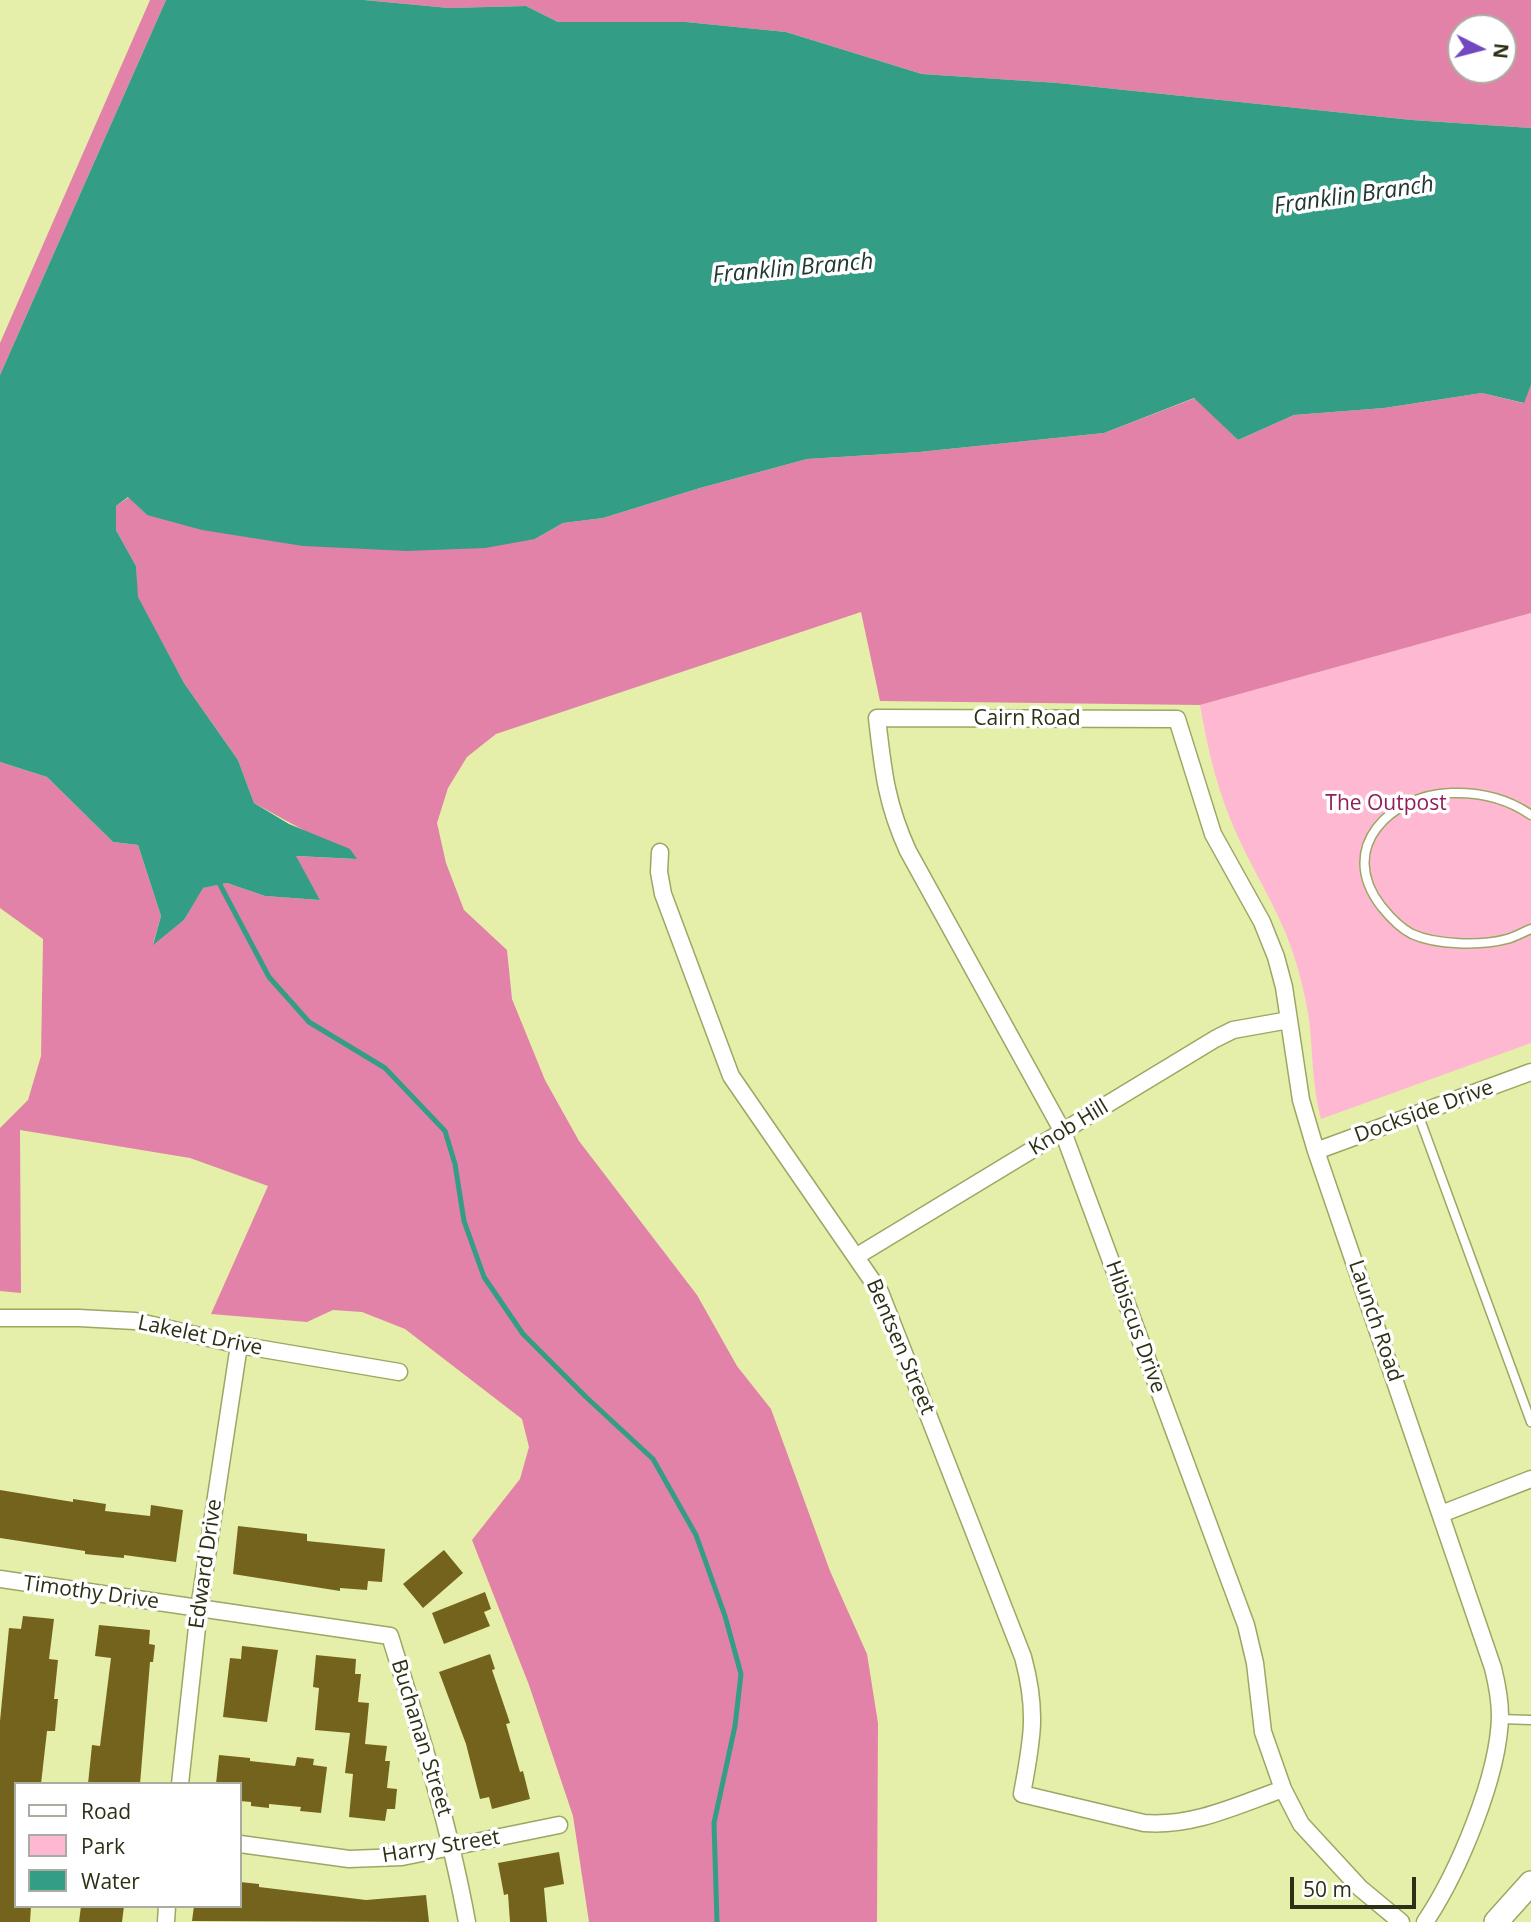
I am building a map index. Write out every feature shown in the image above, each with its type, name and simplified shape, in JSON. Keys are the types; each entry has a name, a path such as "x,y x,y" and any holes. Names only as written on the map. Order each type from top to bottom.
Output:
{"street":[{"name":"Cairn Road","path":"877,719 1177,719"},
{"name":"Hibiscus Drive","path":"877,719 885,785 893,820 1063,1132 1246,1625 1255,1663 1263,1732 1283,1789 1301,1824 1360,1888 1401,1922"},
{"name":"Launch Road","path":"1177,719 1213,834 1262,922 1276,957 1284,987 1301,1100 1316,1151 1493,1668 1499,1696 1500,1719 1492,1766 1479,1813 1437,1904 1425,1922"},
{"name":"Bentsen Street","path":"660,852 659,872 663,894 731,1076 880,1292 1023,1657 1034,1712 1022,1794 1144,1823 1164,1825 1191,1821 1283,1789"},
{"name":"Knob Hill","path":"857,1256 1215,1039 1233,1030 1289,1020"},
{"name":"Dockside Drive","path":"1316,1151 1531,1072"},
{"name":"Lakelet Drive","path":"0,1318 135,1321 239,1345 399,1372"},
{"name":"Edward Drive","path":"180,1782 199,1609 239,1345"},
{"path":"1441,1514 1531,1479"},
{"name":"Timothy Drive","path":"0,1579 390,1636"},
{"name":"Buchanan Street","path":"390,1636 433,1773 453,1848 467,1922"},
{"name":"Harry Street","path":"242,1844 349,1859 402,1857 559,1825"},
{"path":"1496,1922 1531,1883"}],"lane":[{"path":"1531,816 1507,800 1487,795 1431,794 1398,807 1379,822 1366,847 1365,871 1374,897 1390,917 1411,933 1439,941 1472,943 1506,939 1531,929"},
{"path":"1418,1114 1531,1422"},
{"path":"1500,1719 1531,1720"}],"green space":[{"name":"The Outpost","path":"1531,613 1531,1043 1321,1119 1314,1082 1309,1019 1297,965 1279,919 1225,805 1210,756 1200,705"}],"shaded area":[{"path":"150,0 166,0 0,375 0,343"},
{"path":"364,0 1531,0 1531,128 1412,120 1058,83 922,74 786,32 686,22 558,22 526,6 449,8"},
{"path":"1531,385 1531,613 1200,705 880,701 861,612 496,734 467,757 448,788 437,823 446,863 464,910 507,950 512,999 545,1080 579,1141 697,1295 737,1366 771,1409 830,1571 867,1654 878,1723 877,1922 589,1922 573,1816 529,1685 472,1540 520,1479 529,1447 522,1419 405,1329 362,1312 333,1310 307,1322 211,1314 268,1186 190,1158 20,1130 21,1293 0,1291 0,1128 28,1100 41,1056 43,939 0,908 0,762 47,777 113,842 138,845 161,916 153,944 184,920 202,888 227,883 265,896 320,900 295,856 356,859 254,803 238,760 184,683 137,597 136,566 116,530 116,506 129,497 147,515 535,539 563,523 603,518 807,459 919,452 1104,433 1195,398 1238,440 1294,415 1384,408 1482,393 1523,403"}],"water":[{"name":"Franklin Branch","path":"166,0 364,0 449,8 526,6 558,22 686,22 786,32 922,74 1058,83 1412,120 1531,128 1531,385 1524,403 1482,393 1384,408 1294,415 1238,440 1194,398 1104,433 919,452 807,459 603,518 563,523 535,539 485,548 407,551 303,546 202,530 147,515 128,497 116,506 116,530 136,566 138,597 184,683 238,760 254,803 289,824 350,849 357,859 296,856 320,900 265,896 227,883 203,888 184,920 153,945 161,916 138,845 113,842 47,777 0,762 0,375"}],"building":[{"path":"0,1490 73,1502 73,1499 106,1504 105,1511 150,1516 151,1505 183,1510 176,1562 124,1555 124,1558 85,1554 85,1551 0,1538"},
{"path":"238,1526 307,1534 307,1541 385,1549 382,1582 368,1581 367,1590 340,1588 340,1591 233,1574"},
{"path":"444,1550 463,1573 423,1608 403,1584"},
{"path":"485,1592 491,1609 484,1612 490,1626 444,1644 432,1613"},
{"path":"23,1616 54,1619 49,1659 58,1660 54,1699 58,1699 55,1731 47,1731 41,1782 14,1782 14,1908 31,1908 30,1922 0,1922 0,1721 9,1628 21,1629"},
{"path":"99,1625 150,1630 149,1644 155,1645 153,1662 150,1662 140,1782 88,1782 92,1745 100,1746 111,1658 95,1656"},
{"path":"242,1646 278,1650 267,1722 223,1717 230,1658 241,1659"},
{"path":"490,1654 495,1669 492,1670 510,1723 506,1724 530,1799 492,1809 489,1797 480,1799 466,1744 439,1672"},
{"path":"316,1655 356,1659 355,1674 361,1674 358,1702 369,1703 365,1744 387,1746 385,1761 390,1761 387,1788 397,1789 395,1809 387,1809 385,1821 349,1817 353,1774 345,1773 350,1733 315,1730 319,1688 313,1687"},
{"path":"219,1755 295,1766 297,1757 314,1759 313,1765 327,1767 321,1813 300,1811 301,1807 269,1804 269,1808 251,1806 251,1802 242,1801 242,1782 216,1782"},
{"path":"559,1852 564,1884 544,1888 547,1922 510,1922 508,1894 504,1895 498,1863"},
{"path":"242,1882 259,1884 259,1887 366,1900 426,1895 429,1922 192,1921 194,1908 242,1908"},
{"path":"81,1908 124,1908 122,1922 79,1922"}],"waterway":[{"path":"218,881 269,977 309,1022 385,1068 445,1131 455,1164 464,1221 484,1277 523,1334 653,1459 696,1535 725,1616 741,1674 735,1726 714,1823 717,1922"}]}
